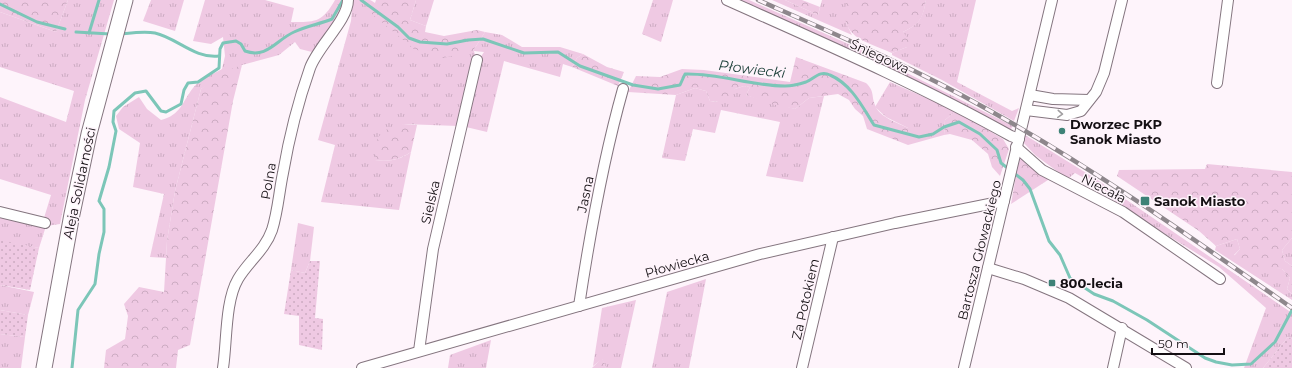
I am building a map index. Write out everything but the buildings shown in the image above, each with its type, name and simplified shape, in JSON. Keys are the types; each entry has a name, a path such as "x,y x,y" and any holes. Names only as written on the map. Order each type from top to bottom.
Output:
{"main road":[{"name":"Aleja Solidarności","path":"44,368 72,214 89,134 125,0"}],"street":[{"name":"Śniegowa","path":"728,0 951,104 1010,136 1016,147"},
{"name":"Bartosza Głowackiego","path":"964,368 1052,0"},
{"path":"1026,110 1067,115 1080,111 1096,92 1104,73 1122,0"},
{"path":"1217,83 1228,0"},
{"name":"Polna","path":"223,368 231,294 238,279 260,252 269,235 276,214 288,149 310,67 322,46 342,19 348,2"},
{"name":"Sielska","path":"418,351 433,249 477,60"},
{"name":"Jasna","path":"579,306 594,217 622,89"},
{"path":"1030,95 1053,99 1089,100"},
{"name":"Niecała","path":"1016,147 1042,170 1123,212 1220,279"},
{"name":"Płowiecka","path":"362,368 760,254 1004,201"},
{"path":"0,212 45,223"},
{"name":"Za Potokiem","path":"802,368 833,237"},
{"path":"988,268 1024,279 1069,298 1122,328 1186,368"},
{"path":"1113,368 1122,328"}],"green space":[{"path":"0,0 68,0 56,32 0,12"},
{"path":"68,0 114,0 85,100 60,224 46,226 39,248 0,241 0,216 44,218 51,195 0,179 0,97 66,122 74,91 0,67 0,12 56,32"},
{"path":"151,0 184,0 175,31 143,21"},
{"path":"205,0 265,0 294,8 291,22 317,20 326,13 335,0 344,0 344,8 312,52 300,49 295,42 279,55 242,65 201,89 175,191 167,241 166,258 150,257 164,194 133,187 140,143 119,129 116,116 123,107 139,97 147,109 161,120 168,118 177,111 189,93 199,82 222,69 225,56 223,37 211,44 193,41"},
{"path":"353,0 370,0 372,1 372,14 473,51 485,32 502,35 522,47 560,47 583,54 577,58 572,67 563,64 560,77 504,61 487,132 466,127 480,58 484,52 474,51 475,55 458,126 403,124 375,160 394,160 411,152 399,210 321,202 335,145 318,140 351,21"},
{"path":"376,0 416,0 410,20 426,26 425,32 444,36 477,30 485,32 473,51 443,58 414,49 372,14 372,1 375,3"},
{"path":"416,0 434,0 426,26 410,20"},
{"path":"653,0 673,0 661,42 642,34"},
{"path":"739,0 749,0 853,46 1013,126 1009,132"},
{"path":"772,0 785,0 818,15 822,0 847,0 846,23 852,35"},
{"path":"785,0 802,0 820,7 818,15"},
{"path":"847,0 926,0 924,11 920,20 903,32 909,40 907,47 892,53 863,41 850,30 846,22 845,12"},
{"path":"926,0 976,0 957,82 1012,111 1019,108 1014,121 942,80 892,55 892,53 907,47 903,32 917,23 920,19 924,11"},
{"path":"583,54 607,67 624,72 618,86 572,67 577,58"},
{"path":"796,57 866,83 872,91 875,105 880,113 908,128 908,145 867,129 863,116 855,109 849,100 838,94 809,98 795,109 771,104 746,95 750,87 744,86 735,89 728,103 710,101 706,91 695,88 676,95 628,92 636,76 660,77 682,69 704,70 790,82"},
{"path":"242,65 233,101 190,345 178,350 176,368 104,368 106,350 125,339 128,316 124,304 139,287 164,292 167,241 175,191 201,89 223,72"},
{"path":"890,82 956,111 945,120 944,135 908,145 908,128 886,117 875,107"},
{"path":"744,86 750,87 746,95 795,109 809,98 824,96 803,182 766,176 780,122 721,110 715,133 693,129 685,161 662,158 676,95 695,88 706,91 710,101 717,102 735,89"},
{"path":"956,111 1003,139 1009,149 1000,176 992,167 988,154 972,140 950,134 944,135 945,120"},
{"path":"403,124 417,125 411,152 393,160 375,160 376,145 380,135 388,129"},
{"path":"1025,135 1096,179 1292,313 1292,339 1288,337 1263,368 1244,368 1266,308 1219,267 1128,211 1112,199 1104,189 1075,173 1069,178 1065,177 1035,155 1023,142"},
{"path":"1020,153 1051,178 1011,204"},
{"path":"1207,164 1292,172 1292,238 1282,250 1285,261 1292,266 1292,294 1287,289 1290,278 1282,269 1249,267 1234,256 1240,249 1237,239 1216,246 1199,231 1117,176 1119,170 1205,169"},
{"path":"298,223 314,227 310,261 305,273 291,270"},
{"path":"1292,238 1292,266 1285,261 1282,250"},
{"path":"1237,239 1240,249 1234,255 1282,269 1290,278 1287,289 1292,294 1292,300 1215,250 1216,246"},
{"path":"0,240 39,248 30,290 0,285"},
{"path":"310,261 320,261 315,318 323,319 322,350 299,345 299,316 284,314 291,270 305,273"},
{"path":"706,279 689,368 652,368 667,292"},
{"path":"0,285 34,292 28,315 0,310"},
{"path":"636,300 621,368 606,368 602,359 593,366 602,308"},
{"path":"0,310 28,315 25,337 0,334"},
{"path":"0,334 25,337 21,368 0,368"},
{"path":"1288,337 1292,339 1292,368 1263,368"},
{"path":"491,340 486,368 448,368 450,355"},
{"path":"602,358 606,368 592,368"}],"waterway":[{"path":"89,33 99,0"},
{"name":"Płowiecki","path":"72,368 78,310 95,284 104,232 104,209 99,201 109,167 116,131 113,122 114,111 135,93 146,91 161,111 166,112 181,104 184,90 188,83 198,82 219,68 220,49 223,43 236,41 241,44 245,51 253,53 265,51 294,32 332,19 343,0"},
{"name":"Płowiecki","path":"361,0 398,27 409,38 420,42 447,44 483,39 524,53 558,52 580,66 633,85 658,89 680,85 685,74 710,75 760,84 785,86 804,83 823,73 830,75 850,90 874,125 919,137 933,134 944,127 959,122 980,134 997,150 1001,163 1023,180 1030,189 1049,241 1060,255 1070,278 1094,294 1113,301 1147,320 1205,358 1232,365 1251,364 1275,342 1292,310"},
{"path":"0,4 37,22 65,29"},
{"path":"76,32 110,34"},
{"path":"120,34 151,32 171,39 202,54 219,56"}],"railway":[{"path":"758,0 844,38 930,79 1025,131 1064,154 1141,204 1292,308"}],"place":[{"name":"Dworzec PKP Sanok Miasto","path":"1062,131"},
{"name":"Sanok Miasto","path":"1145,201"},
{"name":"800-lecia","path":"1052,283"}]}
